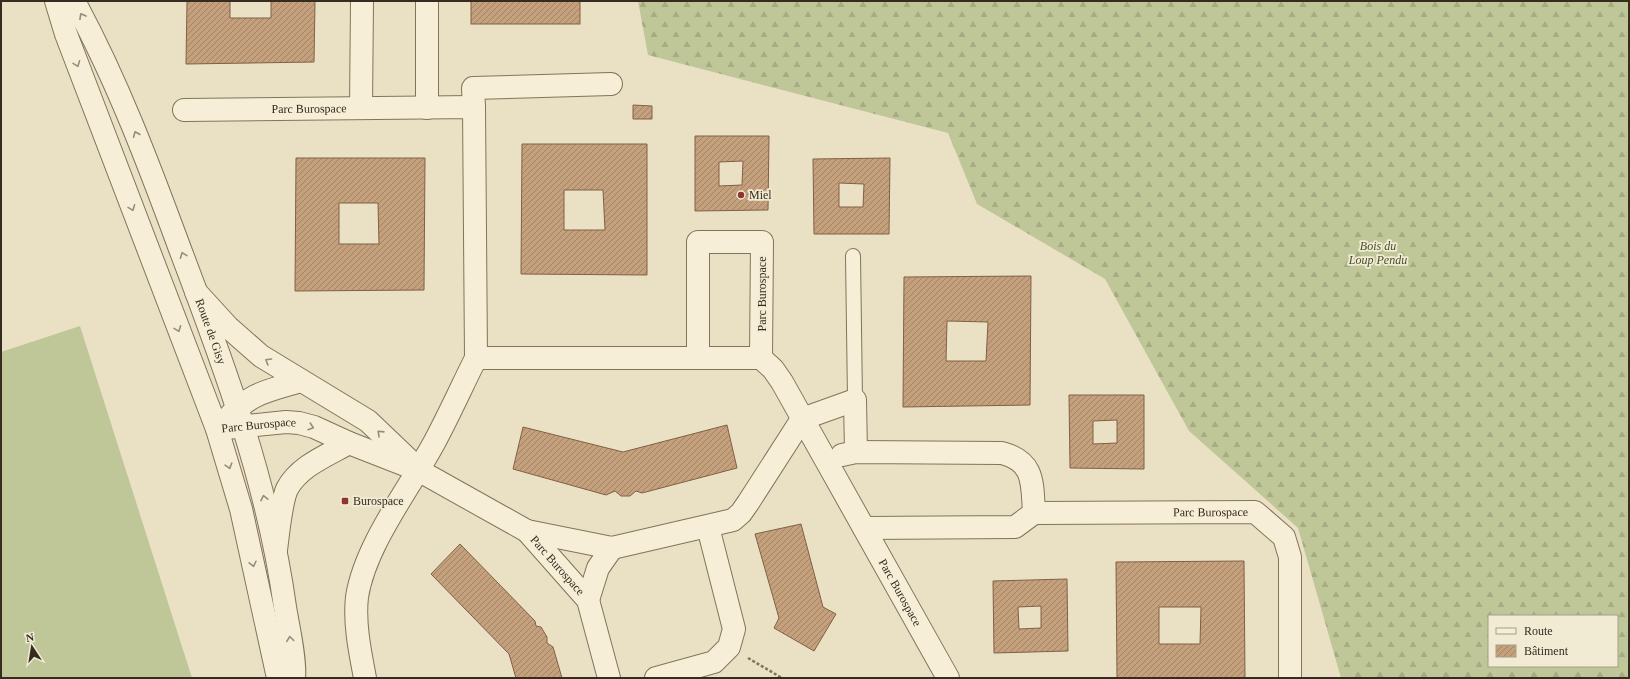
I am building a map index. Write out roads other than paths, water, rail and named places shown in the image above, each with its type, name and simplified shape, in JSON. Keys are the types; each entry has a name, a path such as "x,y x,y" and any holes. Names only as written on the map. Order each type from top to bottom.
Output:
{"street":[{"path":"56,1 66,34 217,429 241,509 278,678"},
{"name":"Route de Gisy","path":"74,1 92,34 118,91 147,161 196,292 262,486 276,550 294,678"},
{"name":"Parc Burospace","path":"361,108 362,1"},
{"path":"427,1 427,108"},
{"path":"365,678 357,624 357,597 365,566 418,470 476,358 473,88 611,84"},
{"name":"Parc Burospace","path":"184,110 474,107"},
{"name":"Parc Burospace","path":"698,358 698,242 762,242 761,358 774,369 948,678"},
{"name":"Parc Burospace","path":"196,292 228,327 248,346 261,356 368,421 418,470"},
{"path":"476,358 761,358"},
{"name":"Parc Burospace","path":"217,429 239,417 254,396 301,381"},
{"path":"802,419 855,400 856,452"},
{"name":"Parc Burospace","path":"239,417 299,423 314,427 349,443 418,470 527,531 612,548 733,520 741,513 802,419"},
{"path":"276,550 286,490 294,479 310,465 349,443"},
{"path":"825,459 856,452 1002,453 1014,456 1023,463 1029,472 1032,481 1034,513 1015,527 864,528"},
{"name":"Parc Burospace","path":"1034,513 1255,512 1284,537 1290,557 1290,678"},
{"path":"656,678 714,662 728,647 734,629 708,527"},
{"name":"Parc Burospace","path":"527,531 588,600 609,678"},
{"name":"Parc Burospace","path":"588,600 598,568 612,548"}],"lane":[{"path":"853,256 855,400"}],"place":[{"name":"Miel","path":"741,195"},
{"name":"Burospace","path":"345,501"}],"park label":[{"name":"Bois du Loup Pendu","path":"1378,253"}]}
